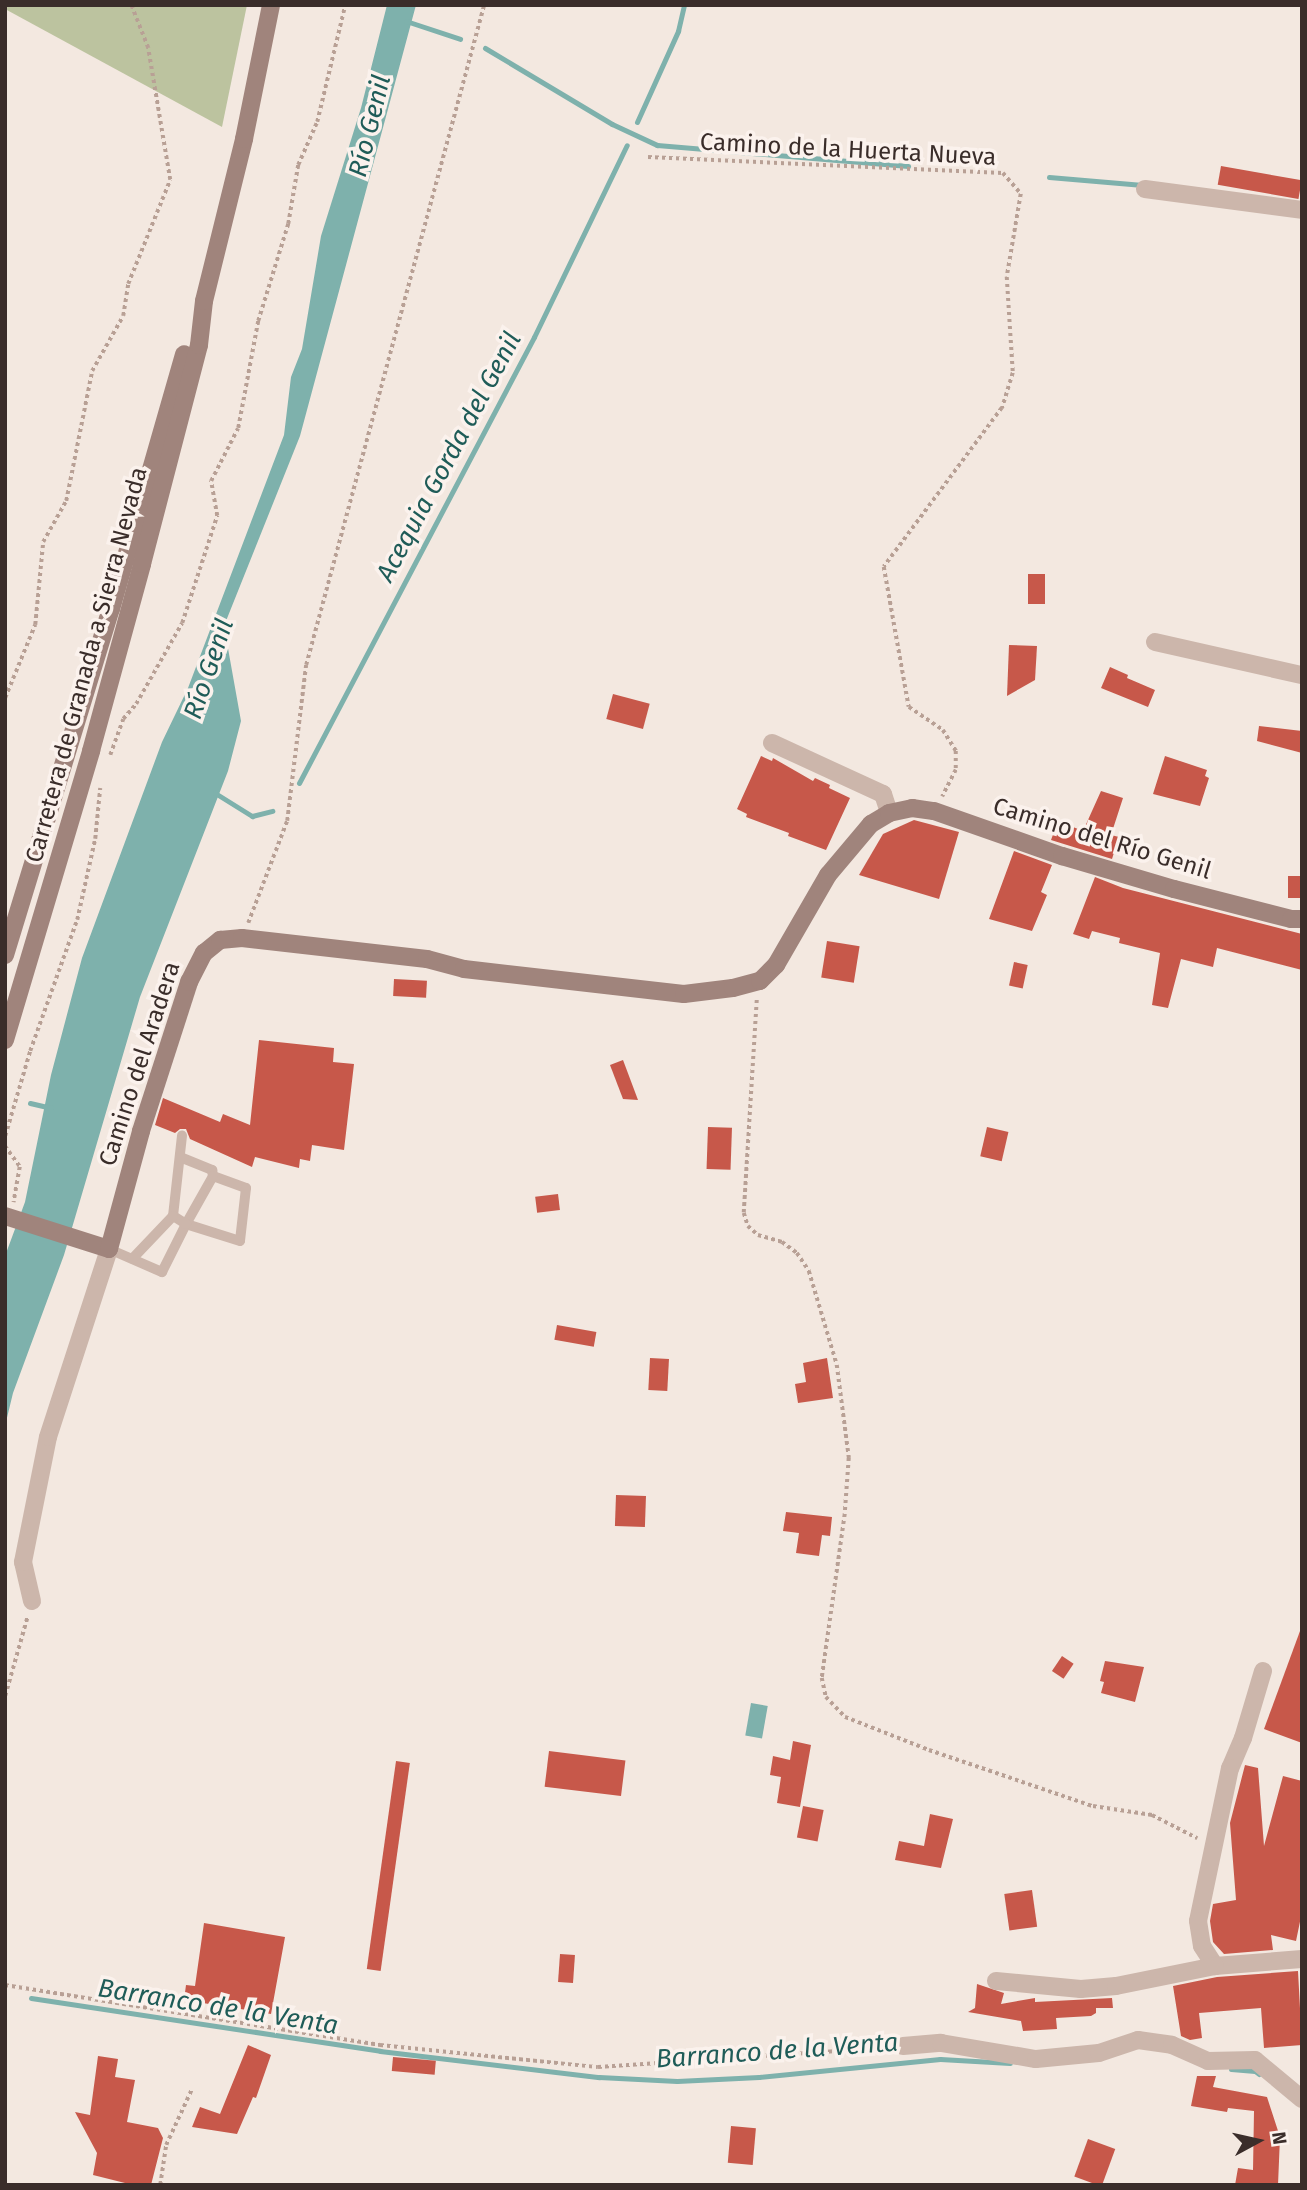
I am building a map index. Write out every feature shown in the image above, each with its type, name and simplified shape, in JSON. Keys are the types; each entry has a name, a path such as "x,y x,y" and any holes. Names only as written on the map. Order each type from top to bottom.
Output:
{"main road":[{"name":"Carretera de Granada a Sierra Nevada","path":"5,1040 91,751 139,577 198,345 204,302 244,139 271,5"},
{"name":"Carretera de Granada a Sierra Nevada","path":"5,955 111,609 188,339 204,302"},
{"name":"Camino del Río Genil","path":"889,813 912,808 934,811 1087,864 1291,919 1302,919"},
{"path":"760,981 776,965 828,875 871,824 889,813"},
{"name":"Camino del Aradera","path":"109,1249 189,982 204,953 220,940 242,938 427,959 464,969 684,994 733,988 760,981"},
{"path":"9,1213 109,1249"}],"street":[{"path":"1145,189 1302,210"},
{"path":"1155,642 1302,675"},
{"path":"772,743 883,794 889,813"},
{"name":"Camino del Aradera","path":"32,1601 23,1562 48,1437 109,1249"},
{"path":"1215,1966 1202,1946 1198,1922 1212,1843 1223,1814 1230,1768 1243,1738 1263,1671"},
{"path":"996,1981 1082,1989 1116,1986 1215,1966 1302,1959"},
{"path":"903,2046 941,2043 1036,2059 1099,2053 1138,2040 1172,2045 1208,2061 1255,2060 1302,2099"}],"lane":[{"path":"132,1259 173,1216 183,1136"},
{"path":"109,1249 162,1272 213,1176 212,1170 180,1157"},
{"path":"173,1216 186,1224 240,1241 246,1188 213,1176"}],"path":[{"path":"5,698 35,625 43,542 66,501 92,371 123,316 128,284 170,180 148,48 131,5"},
{"path":"109,759 122,719 136,704 182,623 217,516 211,481 237,428 265,294 288,224 298,165 317,122 345,5"},
{"path":"242,938 287,821 306,665 484,5"},
{"name":"Camino de la Huerta Nueva","path":"648,157 1003,173 1021,194 1007,277 1013,373 1002,408 884,567 909,707 943,730 956,751 956,770 934,811"},
{"path":"5,1136 30,1051 77,920 95,839 101,779"},
{"path":"760,981 744,1213 748,1226 758,1235 782,1242 797,1253 809,1271 836,1365 849,1458 845,1514 822,1678 826,1697 845,1717 929,1750 1094,1806 1152,1815 1212,1843"},
{"path":"5,1146 20,1167 9,1213"},
{"path":"5,1696 32,1601"},
{"path":"5,1985 380,2045 598,2067 903,2046"},
{"path":"160,2185 166,2145 191,2091"}],"green space":[{"path":"5,5 247,5 222,127 5,9"}],"water":[{"name":"Río Genil","path":"387,5 416,5 300,436 224,626 241,721 228,771 140,997 64,1255 13,1393 5,1426 5,1256 25,1202 51,1075 82,958 162,742 188,688 284,435 291,377 302,349 321,236 361,108"},
{"path":"751,1703 768,1706 762,1738 745,1735"}],"building":[{"path":"1221,166 1302,180 1298,199 1218,185"},
{"path":"1028,574 1045,574 1045,604 1028,604"},
{"path":"1009,645 1037,646 1035,680 1007,696"},
{"path":"1110,667 1155,690 1148,707 1101,688"},
{"path":"613,694 650,704 643,729 606,719"},
{"path":"1259,726 1302,731 1302,753 1257,741"},
{"path":"761,756 772,761 773,758 813,781 815,778 830,785 829,788 850,798 826,850 746,817 747,814 737,809"},
{"path":"1165,756 1207,770 1205,776 1209,778 1200,806 1153,794"},
{"path":"1101,791 1123,798 1111,835 1119,837 1112,859 1051,840 1058,821 1083,831"},
{"path":"914,820 959,832 939,899 859,875 883,834"},
{"path":"1014,851 1052,865 1041,892 1047,895 1032,931 989,919"},
{"path":"1288,876 1302,876 1302,898 1288,898"},
{"path":"1095,877 1123,888 1302,934 1302,970 1217,948 1213,967 1181,959 1168,1008 1152,1005 1160,953 1119,943 1120,938 1092,931 1089,939 1073,934"},
{"path":"827,941 860,946 854,983 821,978"},
{"path":"1014,962 1028,965 1023,988 1009,985"},
{"path":"394,979 427,981 426,998 393,996"},
{"path":"259,1040 334,1048 333,1062 354,1064 344,1150 312,1145 310,1161 300,1159 299,1168 255,1157 252,1167 190,1139 186,1129 175,1133 155,1125 163,1098 220,1122 223,1114 250,1125"},
{"path":"623,1060 638,1100 623,1099 610,1065"},
{"path":"708,1127 732,1128 731,1170 707,1169"},
{"path":"987,1127 1008,1132 1002,1161 980,1156"},
{"path":"558,1194 560,1210 537,1213 535,1197"},
{"path":"557,1325 596,1332 594,1347 554,1340"},
{"path":"650,1358 669,1359 667,1391 648,1390"},
{"path":"827,1358 833,1398 798,1403 795,1384 806,1382 803,1363"},
{"path":"616,1495 646,1496 645,1527 615,1526"},
{"path":"786,1512 832,1517 830,1536 822,1535 819,1556 796,1553 799,1533 783,1531"},
{"path":"1302,1631 1302,1743 1264,1729"},
{"path":"1062,1656 1074,1664 1064,1679 1052,1671"},
{"path":"1105,1661 1144,1667 1135,1702 1101,1693 1104,1682 1100,1681"},
{"path":"793,1741 811,1745 800,1807 777,1803 781,1777 770,1775 773,1756 790,1760"},
{"path":"549,1751 625,1760 621,1796 545,1787"},
{"path":"396,1761 410,1763 381,1971 367,1969"},
{"path":"1245,1765 1258,1768 1264,1846 1283,1776 1302,1781 1302,1912 1296,1941 1271,1935 1273,1950 1224,1954 1213,1942 1210,1921 1213,1904 1236,1900 1230,1823"},
{"path":"803,1806 824,1810 818,1841 797,1837"},
{"path":"930,1814 953,1819 941,1868 895,1860 899,1841 924,1846"},
{"path":"1032,1890 1037,1927 1009,1931 1004,1894"},
{"path":"204,1923 285,1937 271,2014 184,2000 186,1985 195,1986"},
{"path":"560,1954 575,1955 573,1983 558,1982"},
{"path":"1298,1971 1302,2045 1264,2048 1261,2008 1199,2013 1202,2038 1190,2040 1181,2036 1173,1986 1217,1977"},
{"path":"977,1984 1004,1993 1001,2004 1035,1998 1035,2002 1112,1998 1113,2008 1096,2008 1096,2013 1091,2016 1056,2018 1057,2029 1023,2031 1021,2021 968,2012 975,2008"},
{"path":"248,2045 271,2055 256,2098 253,2097 237,2134 192,2127 200,2107 220,2114"},
{"path":"98,2056 118,2059 115,2077 135,2080 127,2122 158,2128 163,2138 151,2185 133,2185 93,2175 97,2153 75,2112 90,2115"},
{"path":"393,2057 436,2061 435,2075 392,2071"},
{"path":"1197,2076 1216,2076 1213,2087 1267,2097 1280,2137 1278,2185 1235,2185 1238,2168 1253,2170 1254,2111 1228,2108 1227,2112 1191,2106"},
{"path":"731,2126 756,2128 753,2165 728,2163"},
{"path":"1088,2139 1115,2149 1102,2185 1074,2177"}],"waterway":[{"name":"Acequia Gorda del Genil","path":"637,122 678,31 684,5"},
{"path":"406,21 460,39"},
{"path":"485,48 612,124 657,145 908,166"},
{"name":"Acequia Gorda del Genil","path":"299,783 534,337 627,145"},
{"path":"1049,177 1143,185"},
{"name":"Acequia Gorda del Genil","path":"215,793 252,816 272,811"},
{"path":"30,1103 51,1108"},
{"name":"Barranco de la Venta","path":"31,1998 380,2051 599,2077 677,2081 759,2077 940,2059 1010,2063"},
{"name":"Barranco de la Venta","path":"1231,2069 1255,2071 1259,2074"}]}
